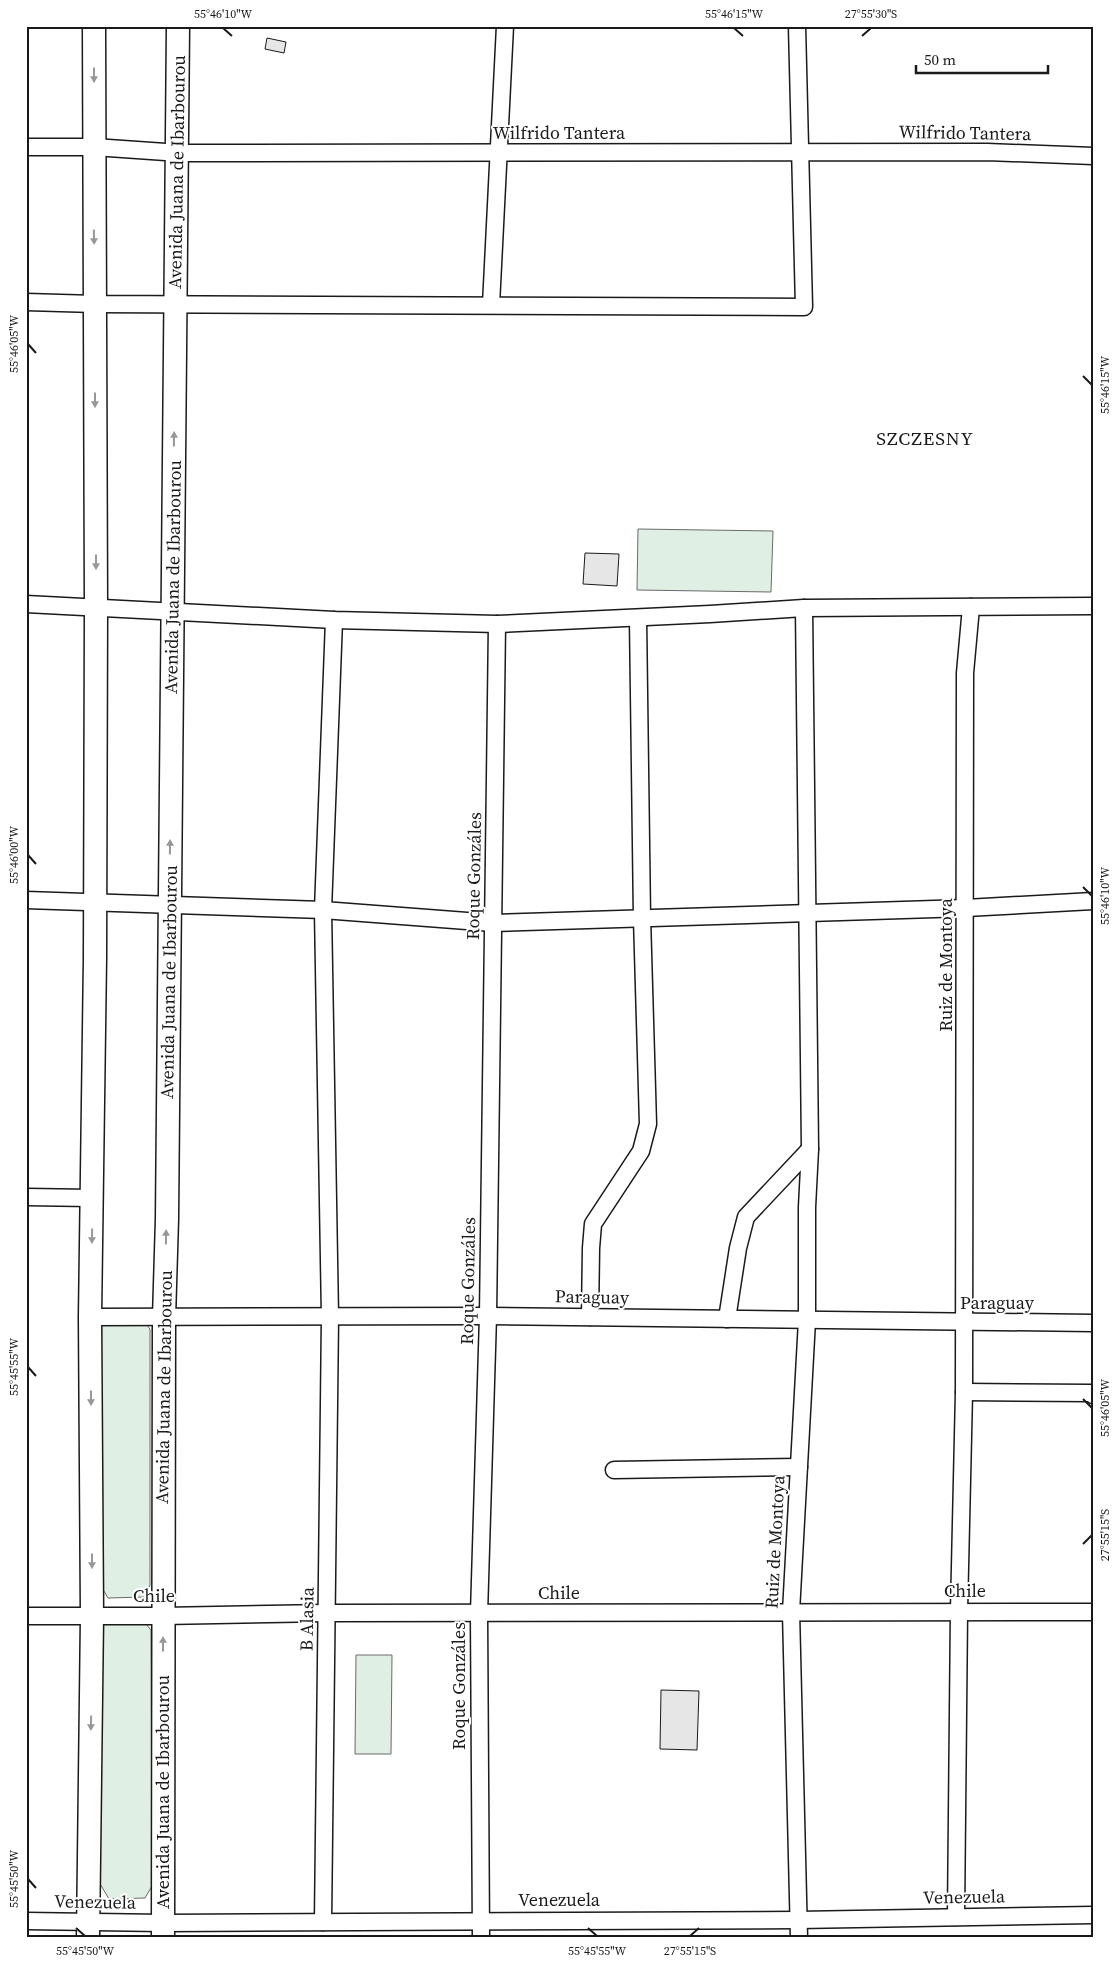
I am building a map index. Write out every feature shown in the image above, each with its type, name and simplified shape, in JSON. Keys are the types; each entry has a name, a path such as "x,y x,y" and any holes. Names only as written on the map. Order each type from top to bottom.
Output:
{"main road":[{"path":"89,1929 92,1616 90,1317 96,608 94,26"},
{"name":"Avenida Juana de Ibarbourou","path":"163,1930 164,1318 170,904 178,26"}],"street":[{"path":"492,305 505,26"},
{"path":"26,302 95,304 804,307 797,26"},
{"name":"Wilfrido Tantera","path":"26,147 94,148 177,153 987,152 1093,156"},
{"path":"26,604 334,620 498,624 804,608 1093,606"},
{"name":"Ruiz de Montoya","path":"956,1917 959,1611 964,1392 966,673 971,607"},
{"name":"Ruiz de Montoya","path":"799,1938 791,1612 807,1320 807,1207 810,1149 804,608"},
{"path":"590,1317 593,1224 641,1151 648,1124 642,918 638,618"},
{"name":"B Alasia","path":"323,1922 330,1317 323,910 334,620"},
{"name":"Roque Gonzáles","path":"480,1938 479,1614 488,1316 498,624"},
{"path":"26,900 323,910 493,923 966,908 1093,901"},
{"path":"728,1319 738,1248 746,1217 810,1149"},
{"path":"26,1197 92,1198"},
{"name":"Paraguay","path":"90,1317 488,1316 1093,1323"},
{"path":"964,1392 1091,1393 1093,1395"},
{"path":"614,1470 799,1467"},
{"name":"Chile","path":"26,1616 327,1613 1093,1612"},
{"name":"Venezuela","path":"26,1921 89,1929 163,1930 323,1922 798,1920 1093,1915"}],"green space":[{"path":"638,529 773,531 771,592 637,590"},
{"path":"140,1316 150,1329 150,1585 144,1597 108,1598 98,1581 100,1332 104,1318"},
{"path":"141,1618 151,1630 152,1886 145,1898 109,1899 99,1882 101,1633 105,1619"},
{"path":"356,1655 392,1655 391,1754 355,1754"}],"building":[{"path":"267,38 286,42 284,53 265,49"},
{"path":"585,553 619,554 617,586 583,584"},
{"path":"661,1690 699,1691 697,1750 660,1749"}],"district":[{"name":"SZCZESNY","path":"925,438"}]}
